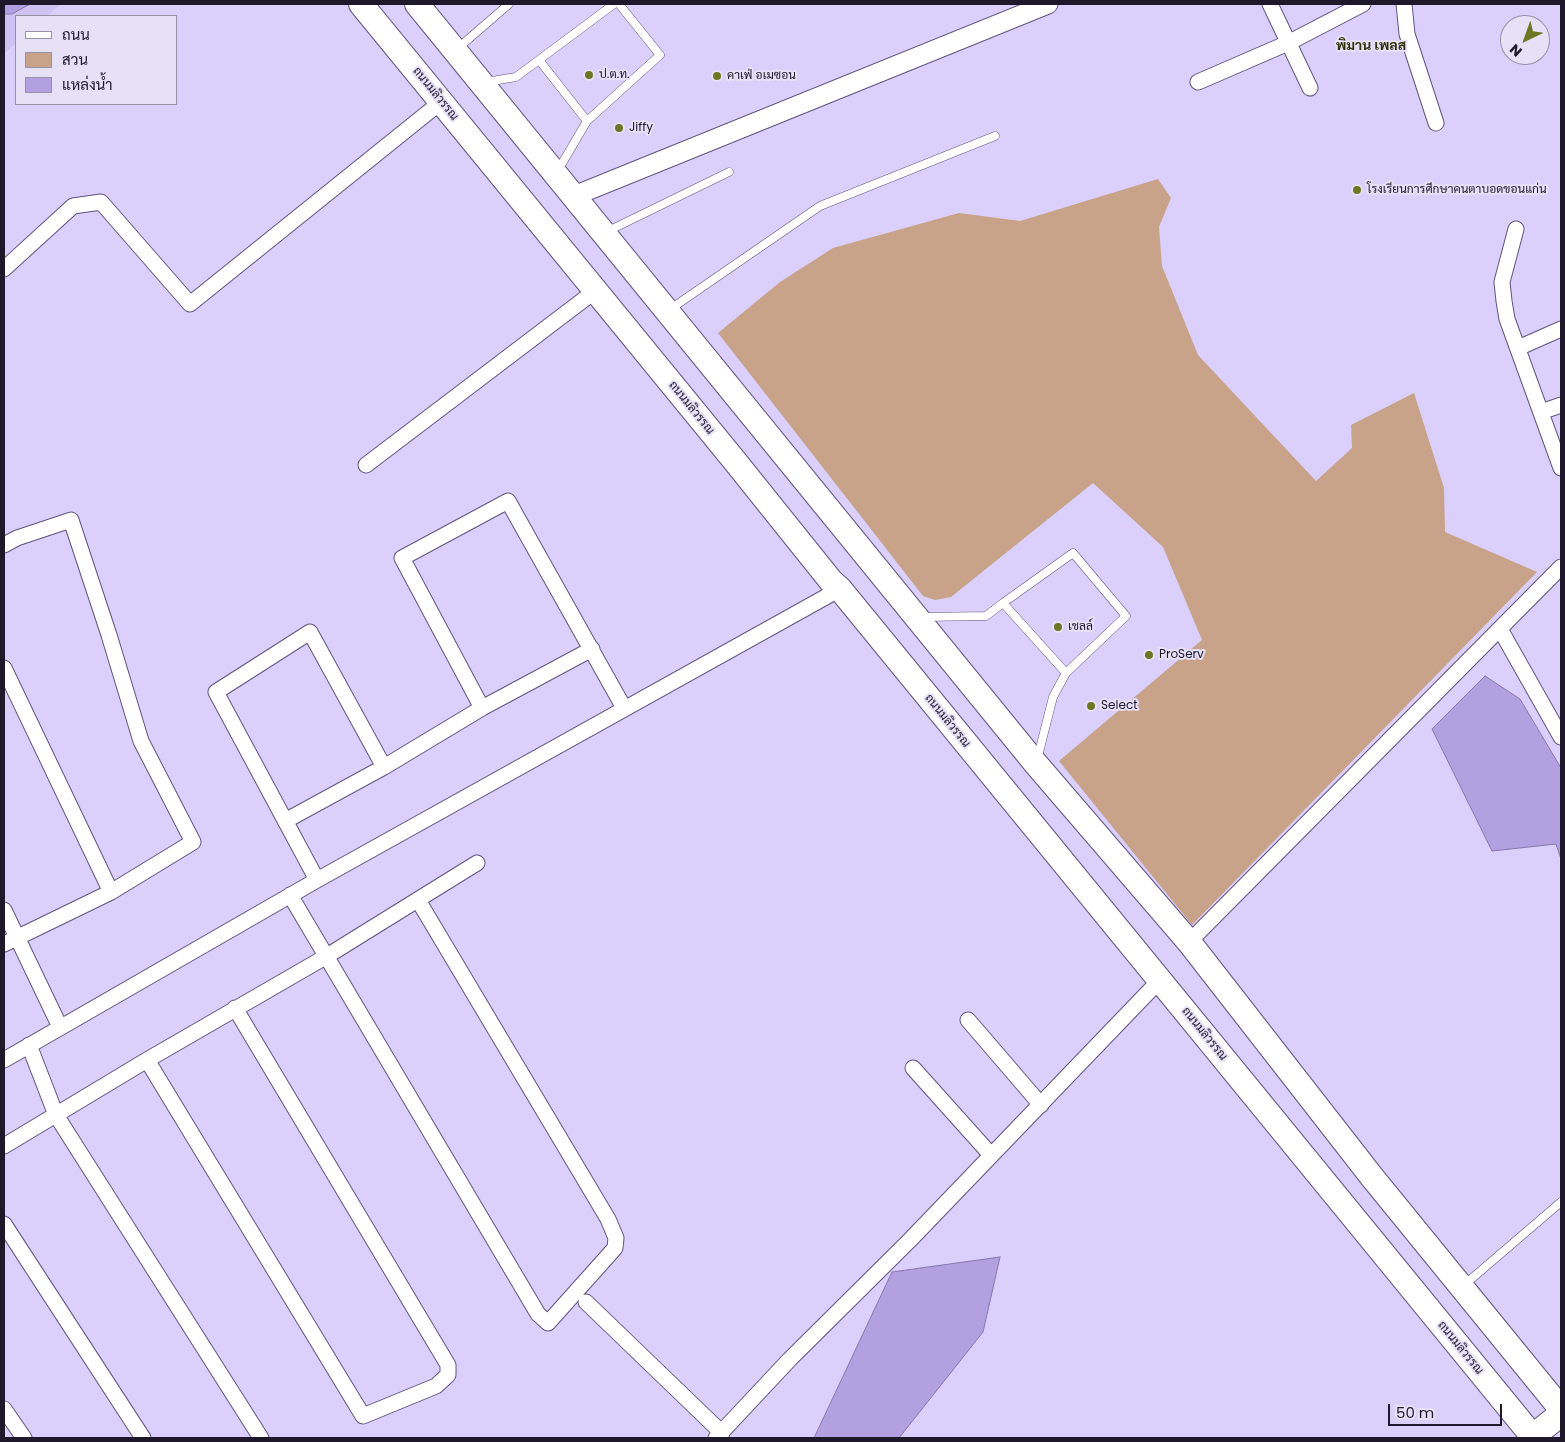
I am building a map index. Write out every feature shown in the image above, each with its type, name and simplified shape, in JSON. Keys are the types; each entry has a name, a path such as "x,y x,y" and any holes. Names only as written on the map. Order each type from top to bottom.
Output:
{"main road":[{"name":"ถนนมลิวรรณ","path":"361,4 1533,1438"},
{"path":"417,4 1036,764 1189,942 1372,1177 1561,1410"},
{"path":"1533,1438 1561,1414"}],"street":[{"path":"574,196 1048,4"},
{"path":"1270,4 1310,88"},
{"path":"1198,82 1288,43 1363,4"},
{"path":"1404,4 1407,34 1436,123"},
{"path":"4,269 73,206 101,202 190,304 441,102"},
{"path":"1516,229 1502,282 1507,319 1561,468"},
{"path":"366,465 595,291"},
{"path":"1518,348 1561,329"},
{"path":"1541,412 1561,405"},
{"path":"482,708 402,558 508,501 624,708"},
{"path":"4,545 18,538 71,520 109,635 141,742 194,842 111,892 10,940"},
{"path":"1189,942 1561,567"},
{"path":"4,1060 290,895 840,589"},
{"path":"1500,629 1561,737"},
{"path":"317,880 216,692 310,632 384,767"},
{"path":"285,821 384,767 482,708 592,649"},
{"path":"4,668 111,892"},
{"path":"4,1146 235,1008 327,956 477,863"},
{"path":"290,895 538,1314 548,1323 615,1248 616,1238 608,1219 418,900"},
{"path":"4,910 10,940 60,1026"},
{"path":"586,1302 719,1435 790,1359 910,1240 1159,981"},
{"path":"147,1060 363,1416 436,1386 448,1375 448,1365 235,1008"},
{"path":"968,1020 1041,1105"},
{"path":"29,1045 56,1114 261,1438"},
{"path":"913,1068 991,1155"},
{"path":"4,1224 144,1438"},
{"path":"4,1409 24,1438"}],"lane":[{"path":"456,51 509,4"},
{"path":"482,83 516,77 614,4"},
{"path":"556,174 586,121 660,55 619,4"},
{"path":"539,60 586,121"},
{"path":"668,312 820,206 995,136"},
{"path":"604,233 728,172"},
{"path":"916,617 986,616 1073,553 1126,616 1066,673 1053,698 1036,764"},
{"path":"1003,603 1066,673"},
{"path":"1462,1287 1561,1202"}],"shaded area":[{"path":"4,4 61,4 48,15 15,15 15,44 4,54"}],"green space":[{"path":"1158,179 1171,198 1159,227 1162,266 1198,355 1316,481 1352,448 1351,425 1414,393 1444,488 1445,532 1537,572 1192,925 1059,761 1202,640 1163,547 1093,483 951,597 935,600 923,596 718,333 780,282 833,248 959,213 1020,221"}],"water":[{"path":"4,4 30,4 12,14 4,14"},
{"path":"1485,676 1520,699 1561,768 1561,859 1556,844 1492,851 1432,729"},
{"path":"1000,1257 983,1332 899,1438 814,1438 892,1272"}],"place":[{"name":"ป.ต.ท.","path":"589,75"},
{"name":"คาเฟ่ อเมซอน","path":"717,76"},
{"name":"Jiffy","path":"619,128"},
{"name":"โรงเรียนการศึกษาคนตาบอดขอนแก่น","path":"1357,190"},
{"name":"เชลล์","path":"1058,627"},
{"name":"ProServ","path":"1149,655"},
{"name":"Select","path":"1091,706"}],"district":[{"name":"พิมาน เพลส","path":"1371,46"}]}
